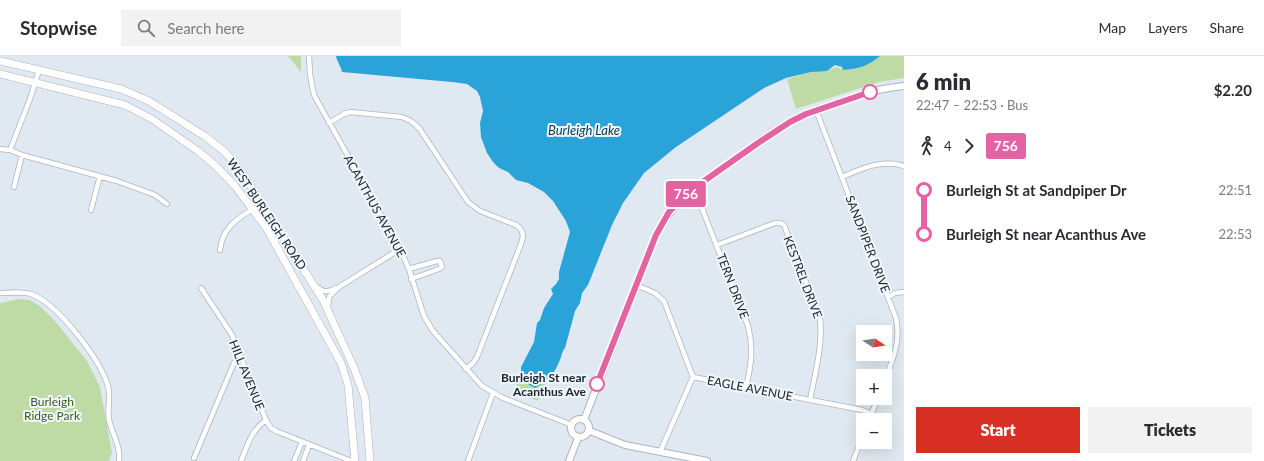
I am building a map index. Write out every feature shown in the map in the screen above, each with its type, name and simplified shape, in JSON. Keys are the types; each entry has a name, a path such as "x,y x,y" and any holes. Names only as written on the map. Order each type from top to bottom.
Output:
{"main road":[{"name":"WEST BURLEIGH ROAD","path":"0,60 121,89 136,94 206,137 226,153 243,174 314,285 328,310 362,387 366,404 370,461"},
{"name":"WEST BURLEIGH ROAD","path":"0,74 125,105 152,119 198,151 216,166 235,186 267,230 341,363 348,385 355,461"}],"street":[{"name":"ACANTHUS AVENUE","path":"309,56 310,74 314,95 400,249 424,316 433,331 482,386 493,393 572,425"},
{"path":"10,150 39,70"},
{"path":"584,420 636,285 662,224 675,206 694,188 790,122 816,110 865,93 904,86"},
{"name":"SANDPIPER DRIVE","path":"816,110 896,318 898,336 895,355 889,369"},
{"path":"329,123 350,112 402,118 411,121 419,128 468,202 480,210 516,225 521,229 523,237 521,244 480,350 473,363 466,369"},
{"path":"0,149 10,150 22,155 117,181 154,195 168,204"},
{"path":"14,187 22,155"},
{"path":"842,178 866,167 877,164 887,163 904,166"},
{"path":"91,210 100,176"},
{"name":"TERN DRIVE","path":"694,188 748,326 752,340 751,363 746,388"},
{"path":"220,250 221,242 236,219 253,209"},
{"name":"KESTREL DRIVE","path":"717,245 775,223 780,222 784,226 820,319 821,341 810,400"},
{"path":"314,285 325,292 328,292 339,287 400,249"},
{"path":"408,269 437,261 440,262 442,267 411,279"},
{"name":"EAGLE AVENUE","path":"636,285 654,293 664,301 693,377 862,410 870,413"},
{"path":"328,310 329,297 339,287"},
{"name":"HILL AVENUE","path":"201,288 232,335 266,420 258,426 253,433 241,461"},
{"path":"888,297 895,293 904,292"},
{"path":"0,293 24,293 41,299 56,310 82,341 94,359 107,384 109,397 109,418 119,451 119,461"},
{"path":"194,458 234,363 241,357"},
{"path":"660,452 693,377"},
{"path":"468,461 493,393"},
{"path":"578,419 584,420 590,426 590,431 584,438 578,438 571,431 572,425 578,419"},
{"path":"266,420 274,430 351,461"},
{"path":"590,431 624,445 707,461"},
{"path":"569,461 578,438"},
{"path":"294,461 302,442"},
{"path":"303,461 309,445"},
{"path":"853,461 858,449"}],"green space":[{"path":"288,56 301,56 301,72"},
{"path":"880,56 904,56 904,78 879,82 796,109 787,79 805,73 833,69 836,67 848,70 859,68 865,66"},
{"name":"Burleigh Ridge Park","path":"19,299 30,300 40,306 55,321 87,361 100,387 112,453 109,461 0,461 0,303"},
{"path":"521,375 524,382 542,384 547,381 538,401 514,392"}],"water":[{"name":"Burleigh Lake","path":"336,56 880,56 867,65 859,68 843,70 842,67 835,65 827,71 811,72 786,78 764,88 676,147 644,173 623,203 612,225 588,285 582,293 580,303 575,311 565,348 558,365 550,377 535,388 524,382 521,375 521,367 534,342 537,323 553,294 551,289 559,279 559,272 570,232 566,221 553,201 544,192 528,183 516,180 508,172 499,168 493,162 487,153 481,137 480,123 483,111 477,91 467,84 342,72"}],"bus line":[{"name":"756","path":"597,384 656,235 669,212 680,199 706,179 790,122 816,110 870,92"}],"place":[{"name":"Burleigh St near Acanthus Ave","path":"597,384"}]}
